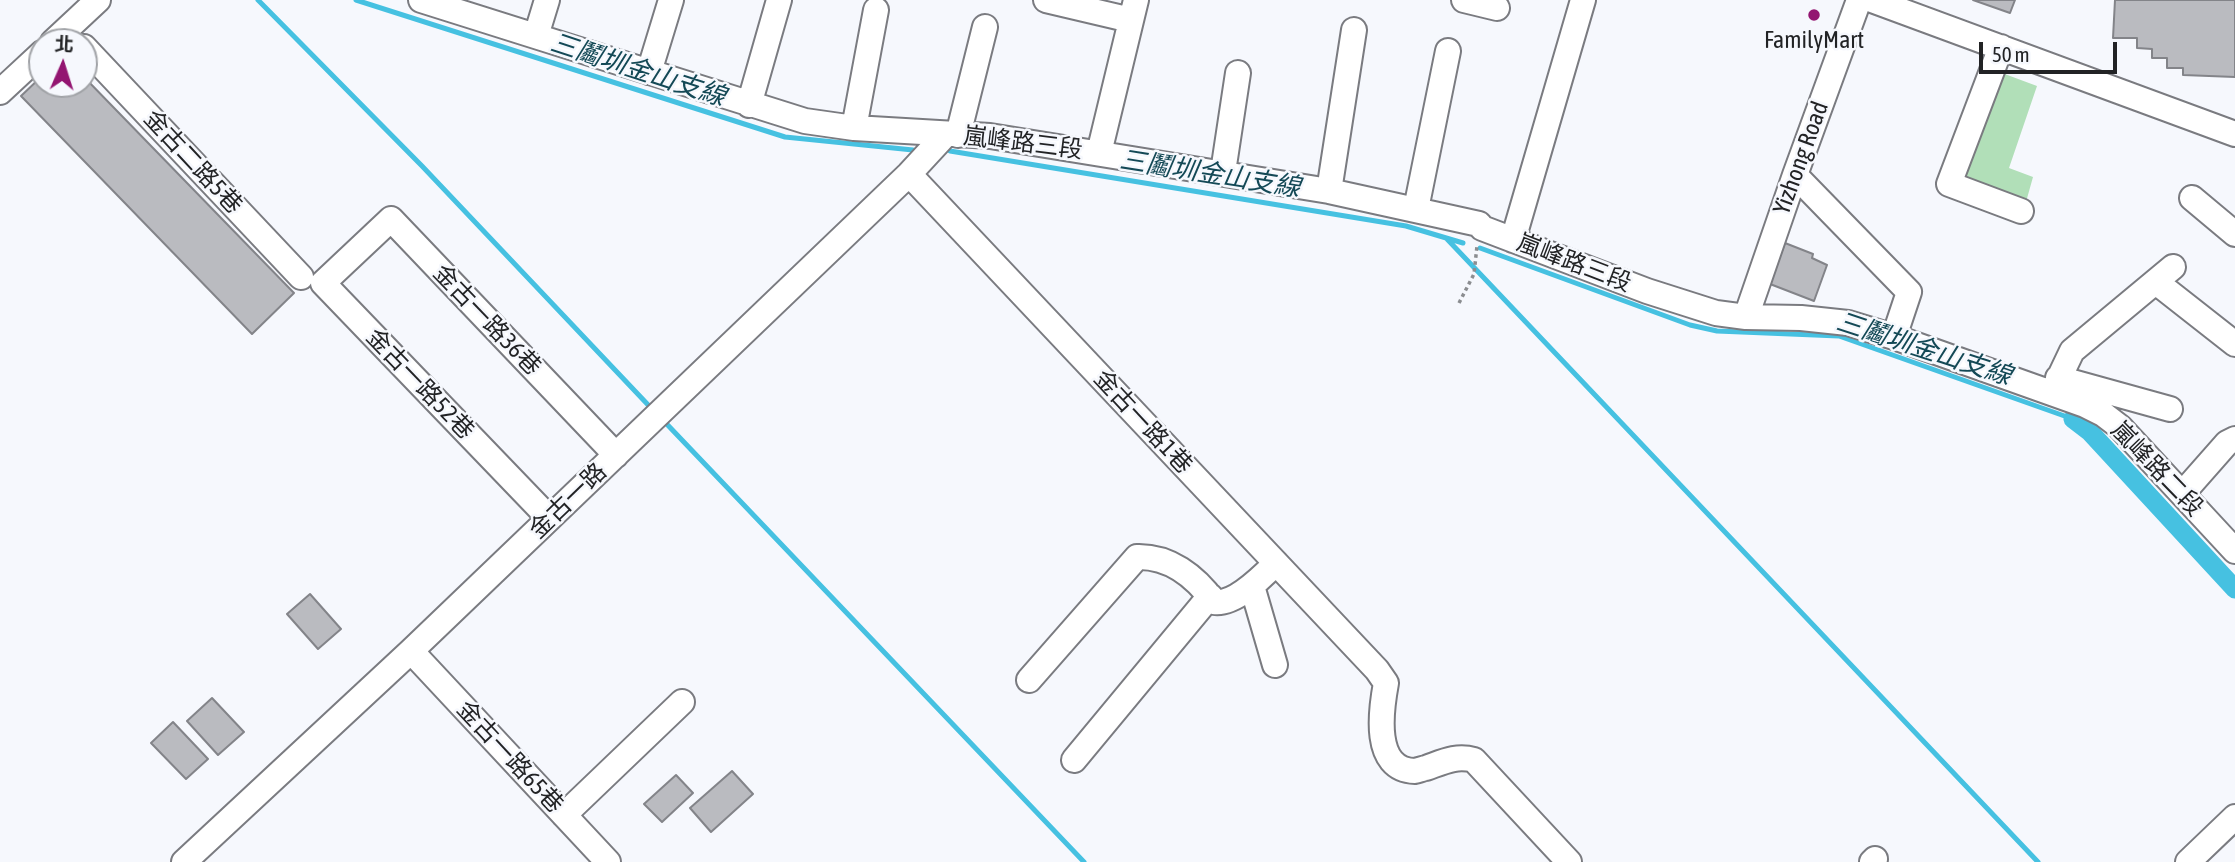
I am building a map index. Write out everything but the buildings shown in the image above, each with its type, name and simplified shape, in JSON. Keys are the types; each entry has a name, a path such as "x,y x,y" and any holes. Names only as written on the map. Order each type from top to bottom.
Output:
{"street":[{"path":"79,28 98,0"},
{"name":"嵐峰路三段","path":"423,0 805,121 854,128 990,136 1223,172 1416,209 1479,224 1482,228 1647,291 1716,313 1746,317"},
{"path":"536,36 547,0"},
{"path":"649,72 671,0"},
{"path":"749,105 779,0"},
{"path":"1046,0 1134,10 1099,153"},
{"path":"1464,0 1497,8"},
{"path":"1513,240 1583,0"},
{"name":"Yizhong Road","path":"1746,317 1859,0"},
{"path":"1872,0 2235,134"},
{"path":"854,128 876,10"},
{"path":"952,134 985,27"},
{"path":"1329,191 1354,30"},
{"path":"2001,47 1949,184 2021,211"},
{"path":"1416,209 1448,51"},
{"path":"0,92 28,66"},
{"name":"金古二路5巷","path":"98,68 301,277"},
{"path":"1223,172 1238,73"},
{"name":"金古一路","path":"184,862 411,651 952,134"},
{"name":"金古一路1巷","path":"909,174 1377,670 1386,683 1381,710 1383,746 1396,765 1416,771 1461,756 1474,760 1569,862"},
{"path":"1795,175 1909,292 1894,337"},
{"path":"2192,198 2235,234"},
{"name":"金古一路36巷","path":"358,251 391,219 616,454"},
{"name":"金古一路52巷","path":"358,251 323,283 550,518"},
{"path":"2170,409 2055,385 2072,351 2165,274 2235,344"},
{"name":"嵐峰路二段","path":"1746,317 1801,318 1849,323 2055,385 2120,427 2235,551"},
{"path":"2182,494 2227,443 2235,439"},
{"path":"1029,680 1137,557 1151,557 1171,563 1202,586 1214,602 1222,603 1252,586 1276,563"},
{"path":"1252,586 1275,665"},
{"path":"1074,760 1210,596"},
{"name":"金古一路65巷","path":"411,651 608,862"},
{"path":"564,815 682,702"},
{"path":"2188,862 2235,817"}],"path":[{"path":"1459,303 1474,274 1479,224"}],"green space":[{"path":"2002,73 2037,86 2009,168 2033,177 2026,202 1961,179"}],"waterway":[{"path":"258,0 422,166 652,409"},
{"name":"三鬮圳金山支線","path":"356,0 785,137 913,150"},
{"name":"三鬮圳金山支線","path":"950,151 1406,226 1463,243"},
{"path":"1447,239 2038,862"},
{"name":"三鬮圳金山支線","path":"1480,248 1690,325 1717,331 1839,336 2073,419"},
{"path":"661,418 1084,862"},
{"path":"2073,419 2090,432 2235,589"}],"place":[{"name":"FamilyMart","path":"1814,15"}]}
